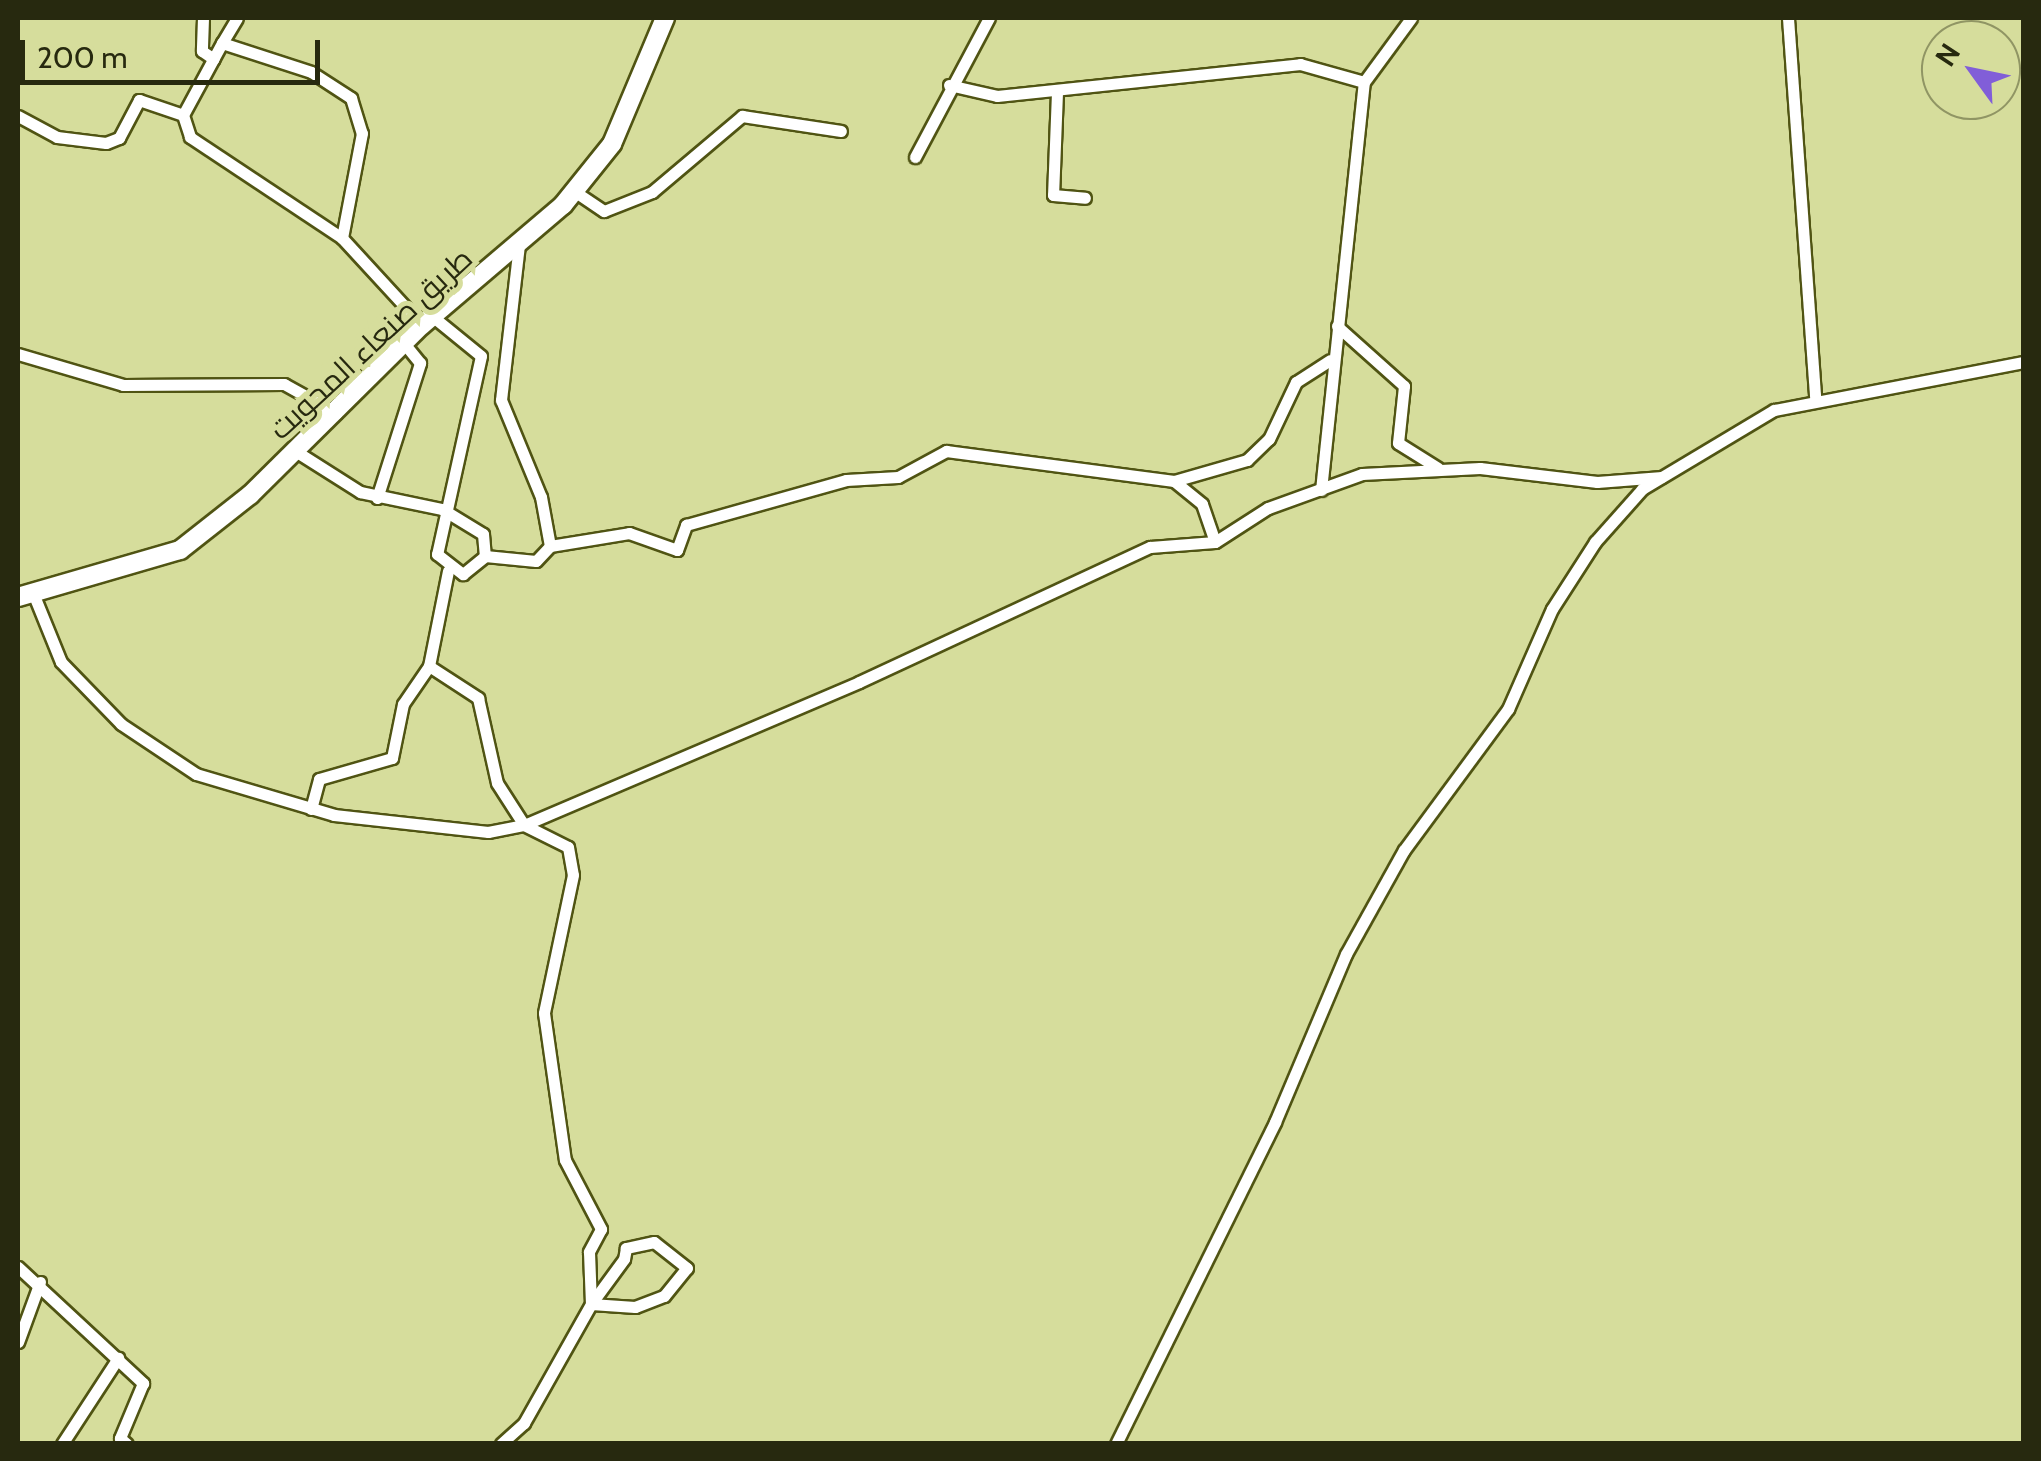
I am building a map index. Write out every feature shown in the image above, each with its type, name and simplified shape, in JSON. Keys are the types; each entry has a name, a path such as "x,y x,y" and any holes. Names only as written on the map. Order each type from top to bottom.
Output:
{"main road":[{"name":"طريق صنعاء المحويت","path":"25,595 180,550 296,452 427,321 519,244 574,191 612,144 665,18"}],"street":[{"path":"203,18 202,51 214,58"},
{"path":"238,18 183,115 190,136 342,238 427,321 481,356 442,510 437,554 448,571 429,666 403,704 392,758 320,780 312,808"},
{"path":"915,157 949,85 989,18"},
{"path":"1321,490 1330,360 1364,82 1411,18"},
{"path":"1788,18 1815,398"},
{"path":"222,43 311,72 351,98 362,133 342,238"},
{"path":"949,85 997,96 1300,64 1364,82"},
{"path":"1057,92 1053,195 1085,198"},
{"path":"18,116 57,137 106,143 119,138 139,100 183,115"},
{"path":"574,191 604,212 652,192 742,116 842,130"},
{"path":"519,244 501,400 541,496 550,546"},
{"path":"1337,326 1404,386 1398,443 1438,468"},
{"path":"377,498 420,364 404,343"},
{"path":"18,354 123,385 284,384 336,413"},
{"path":"1174,482 1247,460 1269,439 1296,382 1330,360"},
{"path":"1116,1444 1275,1122 1315,1018 1404,850 1508,710 1552,608 1595,542 1662,477 1774,410 1815,398 2024,362"},
{"path":"448,571 463,574 486,556 536,561 550,546 629,534 677,550 686,526 846,480 898,477 946,450 1100,464 1174,482 1202,504 1216,542"},
{"path":"296,452 377,498 442,510 483,534 486,556"},
{"path":"25,595 61,662 122,724 196,774 312,808 488,832 524,825 1150,546 1216,542 1362,474 1438,468 1597,482 1662,477"},
{"path":"429,666 478,698 497,783 524,825 568,846 573,876 544,1013 565,1160 600,1230 589,1252 591,1304"},
{"path":"501,1444 524,1424 591,1304 626,1248 654,1242 687,1268 664,1296 635,1308 591,1304"},
{"path":"18,1267 40,1282 143,1382 120,1438 127,1444"},
{"path":"18,1342 40,1282"},
{"path":"62,1444 118,1358"}]}
